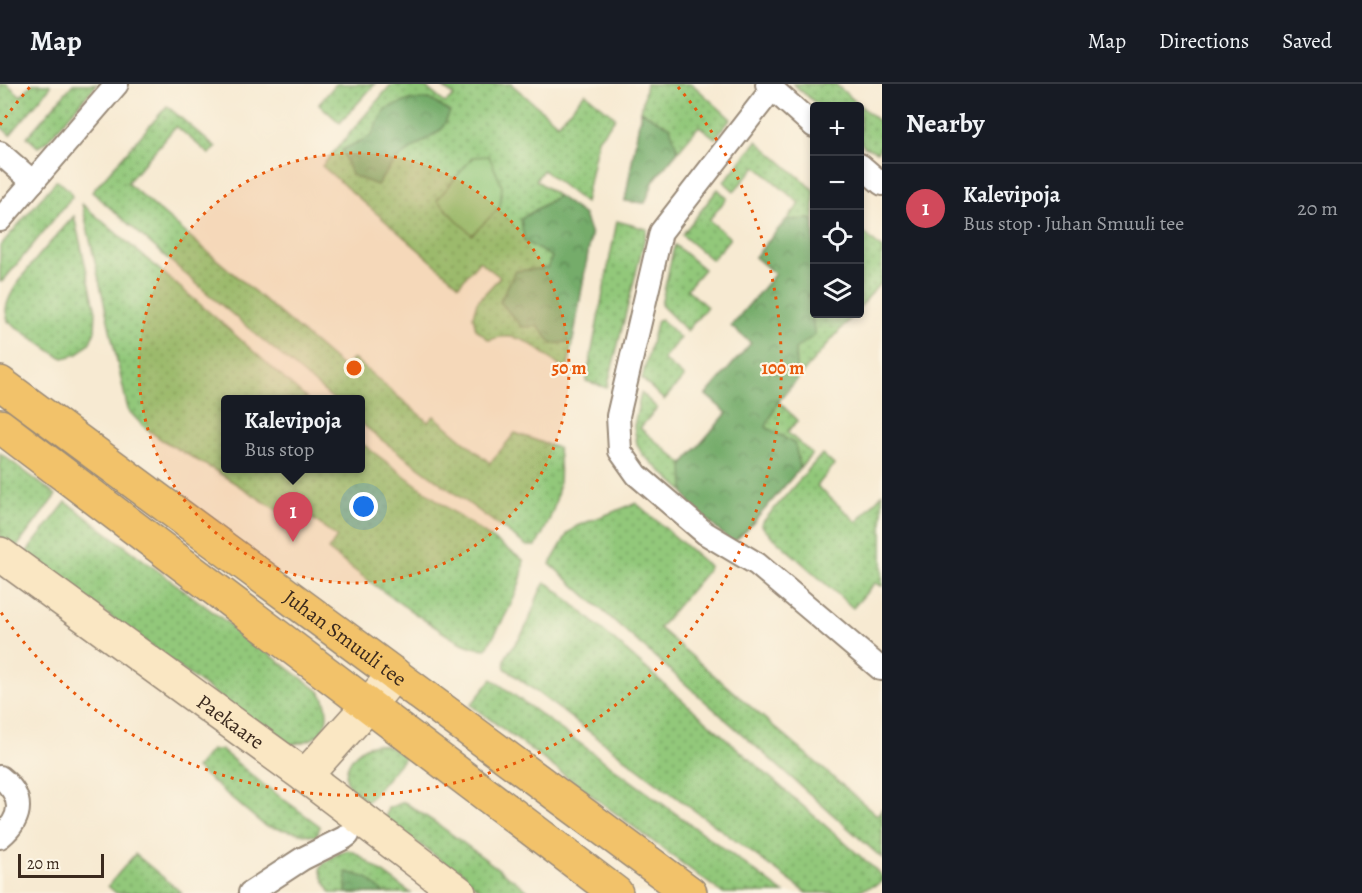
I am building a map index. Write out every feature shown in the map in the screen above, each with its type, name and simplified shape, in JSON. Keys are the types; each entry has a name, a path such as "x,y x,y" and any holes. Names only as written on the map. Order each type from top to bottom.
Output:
{"main road":[{"name":"Juhan Smuuli tee","path":"0,383 690,893"},
{"name":"Juhan Smuuli tee","path":"0,426 616,893"}],"street":[{"path":"0,220 117,84"},
{"path":"810,122 770,86 661,232 618,416 620,451 637,475 705,533 758,564 882,669"},
{"path":"0,153 33,182"},
{"path":"864,168 882,184"},
{"name":"Paekaare","path":"0,554 305,776 459,893"},
{"path":"305,776 369,706 394,674"},
{"path":"0,777 7,782 18,797 19,813 8,830 0,837"},
{"path":"250,893 303,859 348,835"}],"green space":[{"path":"0,84 7,84 21,96 32,84 51,86 10,135 0,126"},
{"path":"73,84 97,84 46,142 38,147 27,137"},
{"path":"336,84 375,84 340,123 319,104"},
{"path":"422,84 445,103 454,96 439,84 511,84 558,124 585,93 615,117 598,139 585,203 543,170 536,180 584,215 591,235 567,372 531,344 511,337 489,340 476,329 473,316 477,302 500,277 479,261 459,285 322,166 390,86"},
{"path":"646,84 692,84 731,119 715,138 699,126 654,180 645,203 625,201"},
{"path":"793,84 835,84 856,102 814,102"},
{"path":"429,99 450,112 442,129 395,160 377,185 351,175 342,150 371,136 385,109 410,100"},
{"path":"167,106 216,148 209,154 176,126 127,183 344,368 353,358 428,422 434,416 490,463 515,433 558,448 559,487 549,522 536,546 527,546 383,441 365,426 365,395 328,395 92,192"},
{"path":"864,109 882,124 882,146 877,152 865,147"},
{"path":"641,111 670,127 678,151 654,180 645,203 625,201"},
{"path":"757,141 810,187 810,318 851,318 778,401 798,421 787,432 812,454 746,531 692,506 684,492 642,454 637,444 634,426 641,393 657,408 640,428 683,464 727,413 706,395 751,343 731,326 775,274 755,257 800,204 756,166 734,191 724,182"},
{"path":"489,156 502,186 500,207 472,235 437,200 473,157"},
{"path":"57,180 70,191 72,197 0,282 0,246"},
{"path":"718,189 727,198 709,220 730,238 712,260 682,235"},
{"path":"558,196 584,215 591,235 573,341 552,344 538,326 522,327 500,302 515,271 547,268 552,257 524,241 521,219"},
{"path":"82,204 303,395 221,395 221,473 365,473 365,446 449,509 523,560 523,570 516,593 486,649 469,646 453,638 351,568 328,550 337,537 294,505 286,516 162,440 143,426 128,410"},
{"path":"74,216 96,311 95,331 90,342 78,354 64,358 8,321 6,311 8,301 23,276"},
{"path":"810,219 810,294 808,296 810,318 812,318 815,335 795,349 797,380 778,402 766,427 795,444 800,468 746,531 732,543 692,506 684,492 683,464 727,413 706,395 751,343 731,326 775,274 755,257 786,220"},
{"path":"617,221 647,229 607,388 586,381"},
{"path":"864,233 882,249 882,281 864,302"},
{"path":"675,245 704,269 687,289 707,307 687,331 661,305"},
{"path":"661,319 680,338 663,359 684,377 664,400 642,379 657,320"},
{"path":"0,453 56,495 16,548 0,536"},
{"path":"822,454 834,465 817,486 857,522 882,494 882,586 875,583 853,608 761,524"},
{"path":"66,502 320,692 327,715 326,723 319,735 307,741 285,745 25,554"},
{"path":"636,503 709,566 659,628 877,815 882,809 882,858 550,564 568,533 577,526"},
{"path":"545,583 566,598 877,871 882,881 850,893 807,893 505,668 506,656 527,625 539,592"},
{"path":"492,679 784,893 722,893 471,705"},
{"path":"376,744 391,748 405,757 367,802 351,790 347,783 347,768 362,749"},
{"path":"211,750 221,750 320,826 318,833 315,836 265,826 196,768"},
{"path":"404,802 531,893 486,893 385,819 388,808"},
{"path":"348,850 411,893 331,893 320,869 328,859"},
{"path":"135,854 182,893 116,893 108,886"},
{"path":"347,872 367,878 384,893 346,893"}],"place":[{"name":"Kalevipoja","path":"293,542"}]}
